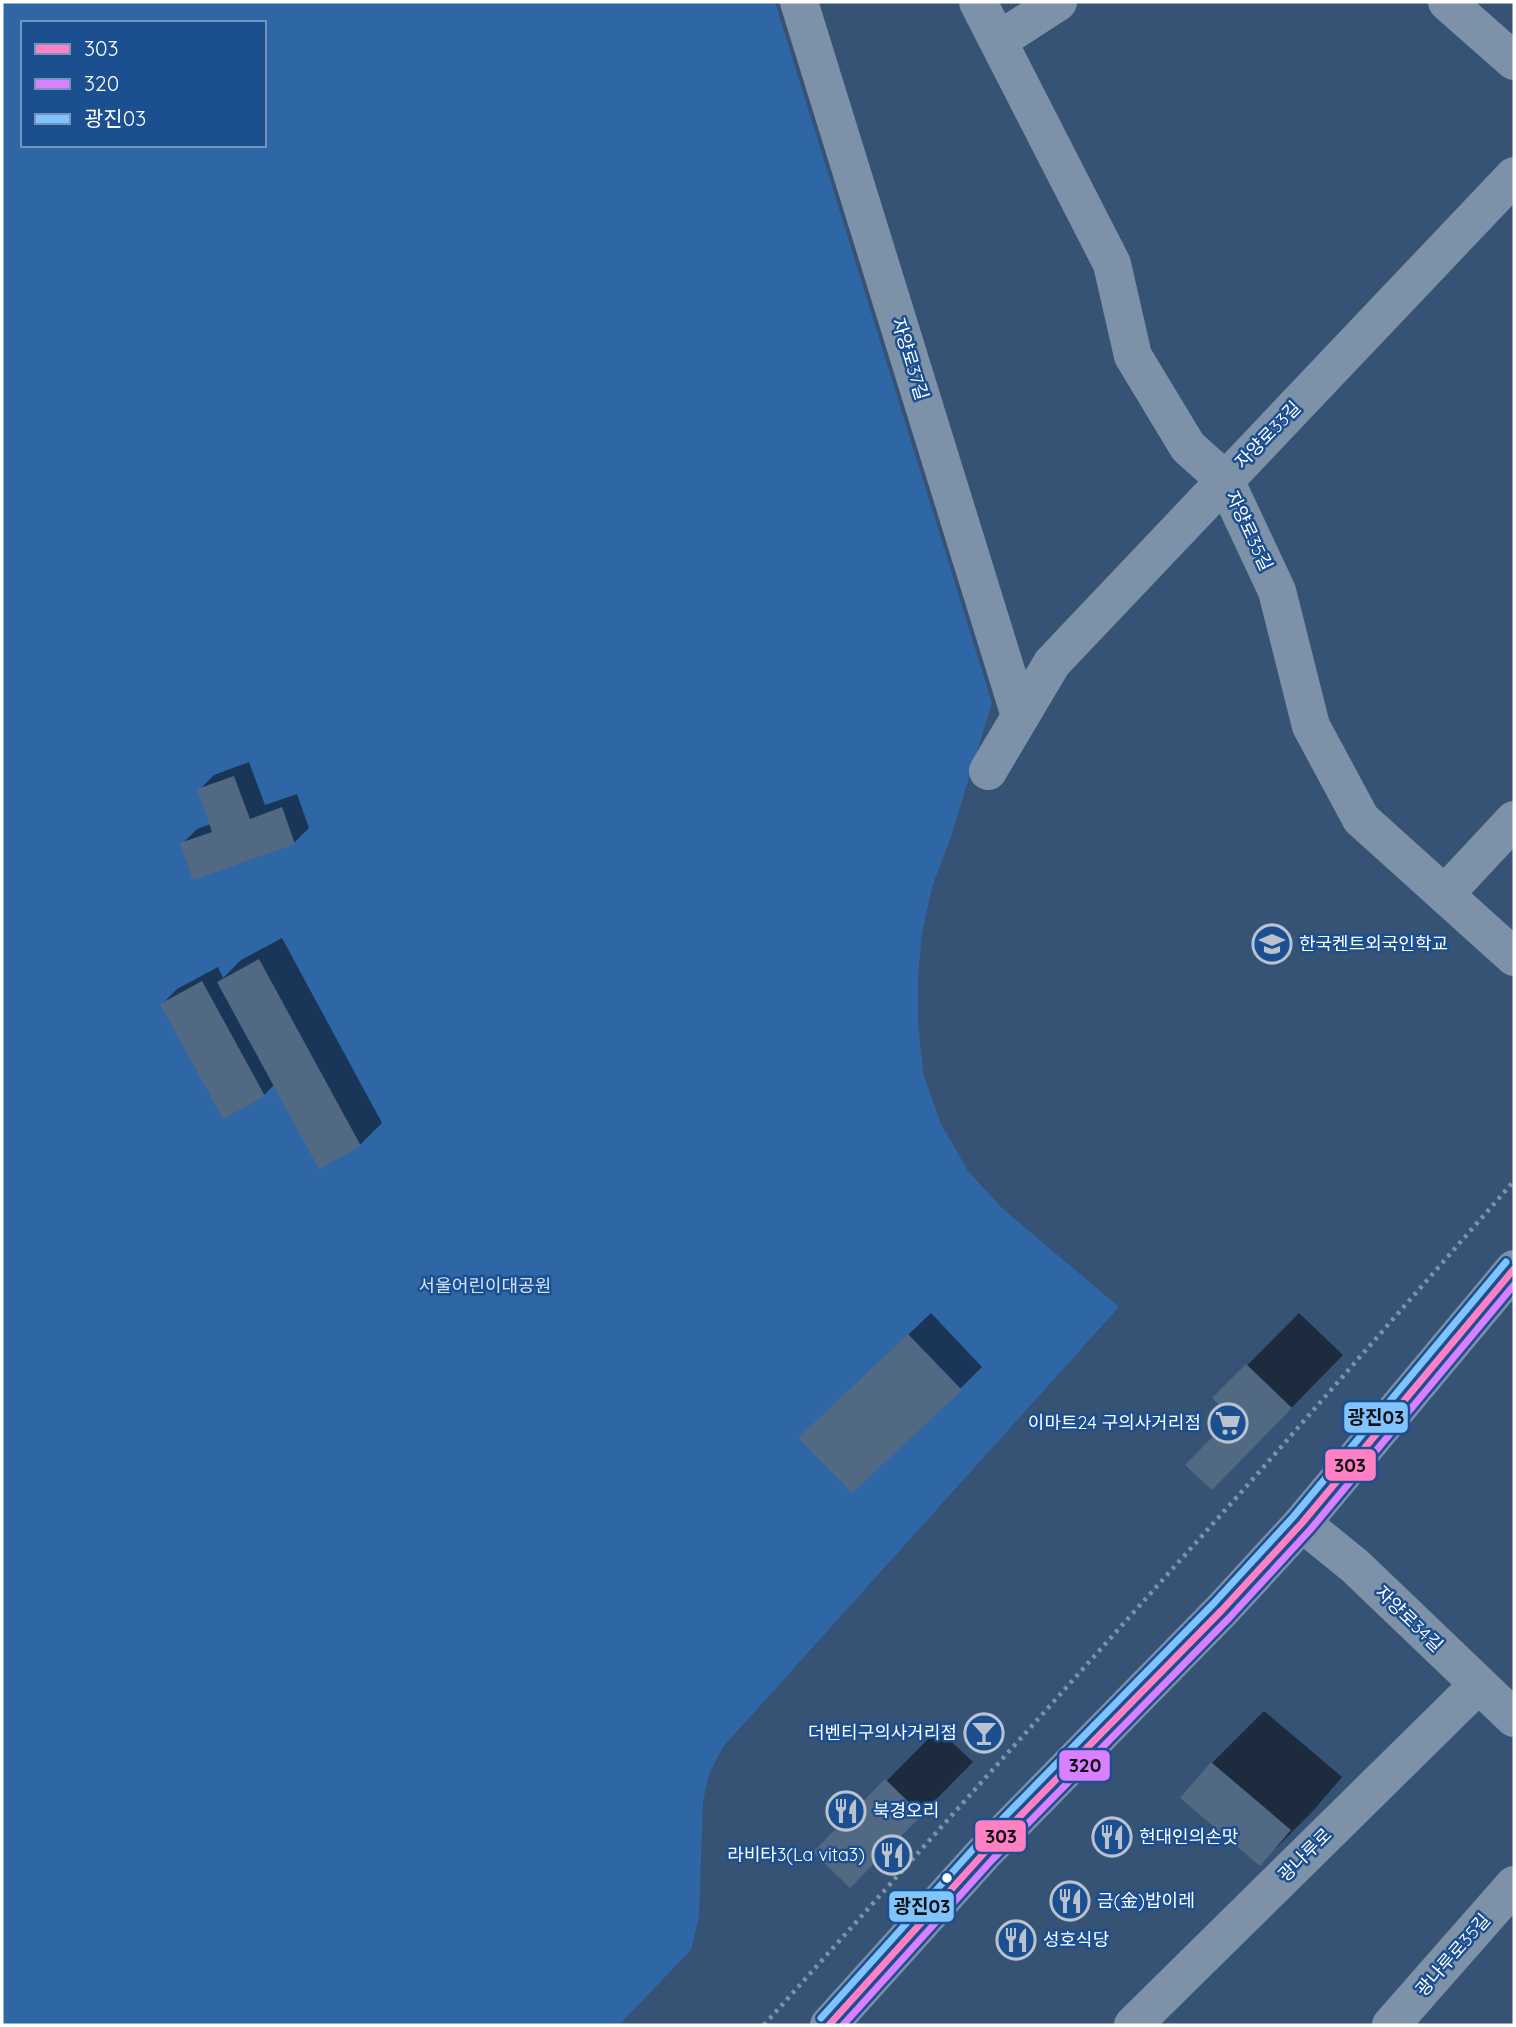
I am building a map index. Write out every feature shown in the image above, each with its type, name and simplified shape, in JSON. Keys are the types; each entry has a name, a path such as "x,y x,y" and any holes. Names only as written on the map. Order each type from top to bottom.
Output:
{"main road":[{"path":"829,2025 984,1853 1222,1610 1302,1523 1514,1269"}],"street":[{"name":"자양로37길","path":"799,2 1020,716"},
{"name":"자양로35길","path":"978,2 1112,264 1133,356 1188,447 1225,480 1277,591 1311,726 1361,819 1514,957"},
{"path":"998,41 1058,2"},
{"path":"1447,2 1514,61"},
{"name":"자양로33길","path":"988,771 1052,663 1514,176"},
{"path":"1445,894 1514,820"},
{"name":"자양로34길","path":"1302,1523 1355,1566 1514,1718"},
{"name":"광나루로","path":"1133,2025 1478,1685"},
{"name":"광나루로35길","path":"1391,2025 1514,1885"}],"path":[{"path":"764,2025 1253,1479 1514,1181"}],"green space":[{"name":"서울어린이대공원","path":"2,2 775,2 992,703 950,840 933,884 922,933 918,1024 924,1076 941,1124 968,1171 1003,1209 1119,1307 723,1747 709,1774 703,1802 699,1916 691,1950 619,2025 2,2025"}],"building":[{"path":"234,776 250,819 282,807 295,844 193,880 180,843 212,832 197,789"},
{"path":"259,959 361,1146 319,1169 217,982"},
{"path":"202,981 265,1096 223,1119 160,1004"},
{"path":"908,1334 962,1390 852,1493 798,1438"},
{"path":"1246,1364 1292,1408 1212,1490 1185,1465 1232,1417 1212,1398"},
{"path":"1211,1762 1291,1830 1260,1866 1180,1798"},
{"path":"885,1779 922,1815 850,1888 813,1852"}],"transit line":[{"name":"광진03","path":"821,2018 976,1846 1214,1603 1294,1516 1506,1262"},
{"name":"303","path":"829,2025 984,1853 1222,1610 1302,1523 1514,1269"},
{"name":"320","path":"843,2025 992,1860 1230,1617 1310,1530 1514,1285"}],"place":[{"name":"한국켄트외국인학교","path":"1272,944"},
{"name":"이마트24 구의사거리점","path":"1228,1423"},
{"name":"더벤티구의사거리점","path":"984,1733"},
{"name":"북경오리","path":"846,1811"},
{"name":"현대인의손맛","path":"1112,1837"},
{"name":"라비타3(La vita3)","path":"892,1855"},
{"name":"금(金)밥이레","path":"1070,1901"},
{"name":"성호식당","path":"1016,1940"}]}
